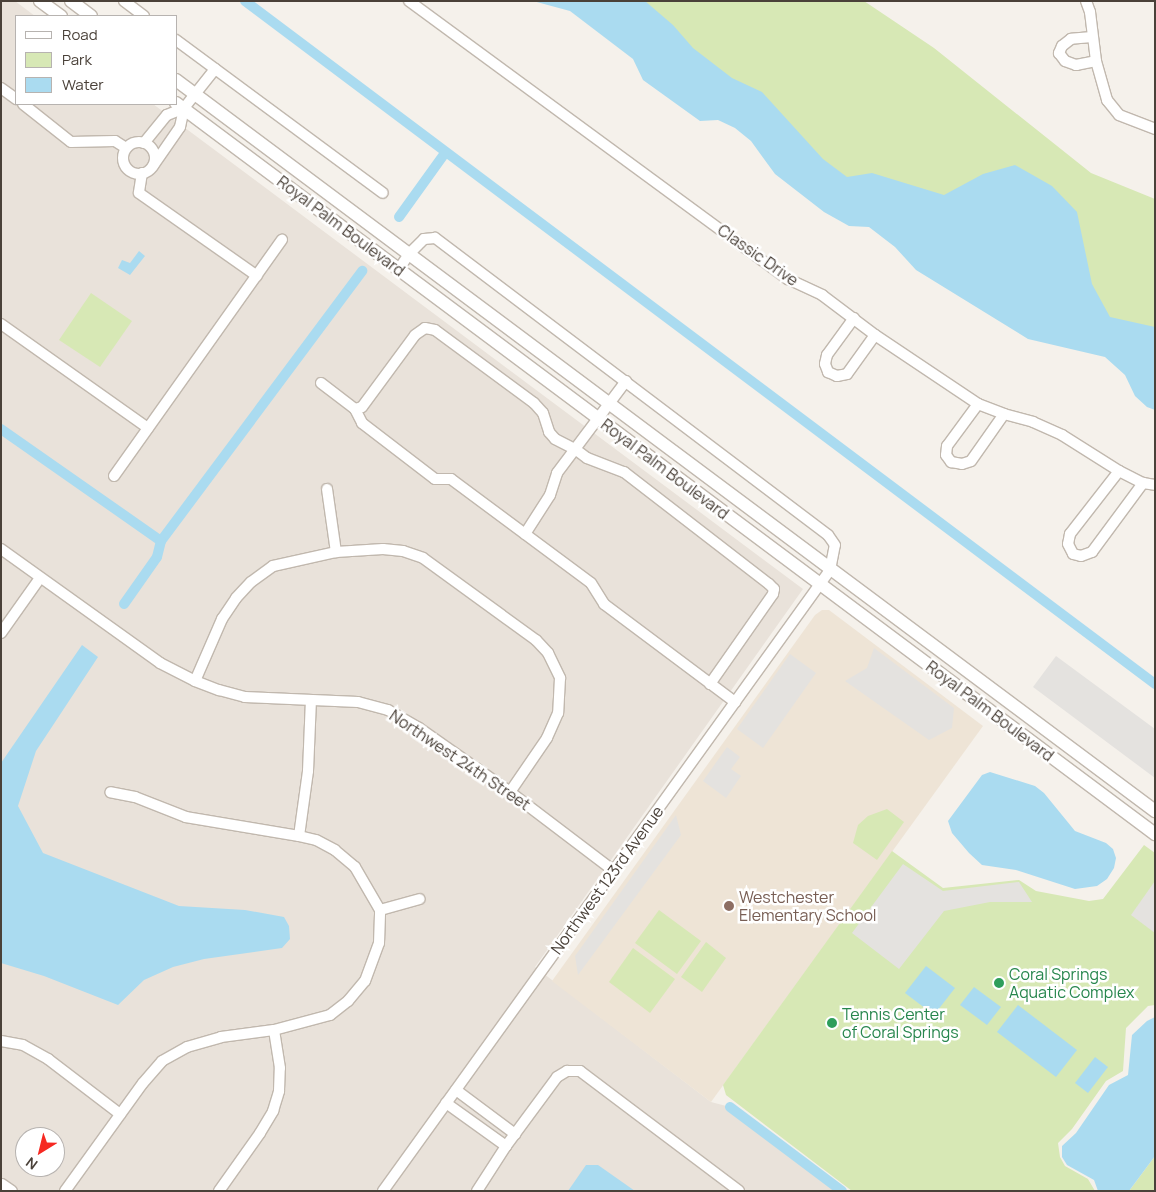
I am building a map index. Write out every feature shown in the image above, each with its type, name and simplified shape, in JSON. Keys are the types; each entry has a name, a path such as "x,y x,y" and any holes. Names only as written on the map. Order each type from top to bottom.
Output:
{"street":[{"path":"40,1 59,15"},
{"path":"71,1 90,15"},
{"path":"124,1 143,15"},
{"name":"Classic Drive","path":"409,1 788,279 822,296 875,335 978,404 1033,422 1062,435 1119,471 1143,483 1155,485"},
{"path":"1086,1 1090,12 1096,61 1107,100 1119,115 1155,130"},
{"path":"1092,37 1071,39 1062,46 1059,54 1066,61 1076,65 1096,61"},
{"path":"178,41 383,193"},
{"path":"144,143 167,115 195,94 215,68"},
{"name":"Royal Palm Boulevard","path":"178,81 1155,811"},
{"path":"1,88 15,98"},
{"path":"24,105 71,142 115,142 126,148"},
{"path":"153,166 155,155 153,150 144,143 134,143 126,148 123,158 131,171 142,173 153,166 180,127 180,105"},
{"name":"Royal Palm Boulevard","path":"180,105 1155,834"},
{"path":"142,173 139,193 257,276"},
{"path":"399,269 408,254 424,239 435,238 828,535 835,545 830,570"},
{"path":"114,476 282,240"},
{"path":"854,318 827,355 824,364 828,372 838,376 847,374 875,335"},
{"path":"1,324 148,428"},
{"path":"355,409 362,407 417,332 421,329 430,328 534,403 543,413 549,432 555,439 575,449 587,458 624,472 774,589 771,598 710,684"},
{"path":"525,534 550,495 557,473 626,381"},
{"path":"321,383 355,409 362,423 435,479 451,479 591,583 604,604 735,702"},
{"path":"978,404 947,446 946,455 951,462 962,464 972,461 1004,414"},
{"path":"1119,471 1070,534 1068,544 1072,554 1081,556 1092,552 1143,483"},
{"path":"327,489 336,552"},
{"name":"Northwest 24th Street","path":"1,549 160,663 195,681 245,697 358,702 388,710 418,728 510,792 614,871"},
{"path":"195,681 222,619 236,598 251,582 273,566 336,552 383,549 403,551 424,558 536,640 548,653 560,678 558,713 547,738 510,792"},
{"name":"Northwest 123rd Avenue","path":"383,1191 830,570"},
{"path":"1,633 40,578"},
{"path":"299,836 308,771 310,700"},
{"path":"65,1191 142,1083 162,1061 187,1047 221,1037 274,1030 330,1015 348,1001 365,981 378,943 380,910 355,867 335,850 299,836 186,817 135,797 110,792"},
{"path":"380,910 420,899"},
{"path":"219,1191 260,1133 272,1111 279,1091 280,1068 274,1030"},
{"path":"1,1040 23,1045 48,1059 120,1114"},
{"path":"477,1191 506,1146 557,1078 567,1071 580,1071 739,1191"},
{"path":"456,1090 515,1134"},
{"path":"446,1103 506,1146"},
{"path":"2,1184 12,1191"}],"shaded area":[{"path":"1,1 15,1 34,15 15,15 15,105 154,105 803,589 535,967 711,1102 730,1107 842,1191 1,1191"},
{"name":"Westchester Elementary School","path":"822,610 829,610 983,726 711,1102 552,981 815,615"},
{"path":"874,648 954,708 952,728 929,740 845,681 867,668"},
{"path":"790,654 816,673 763,748 737,729"},
{"path":"1056,656 1155,729 1155,778 1033,687"},
{"path":"727,747 740,757 731,769 741,776 726,798 703,781"},
{"path":"676,815 681,835 578,975 575,956"},
{"path":"903,864 943,891 1019,882 1032,902 990,902 944,911 899,969 852,933"},
{"path":"1155,881 1155,933 1131,915"}],"green space":[{"path":"589,1 864,1 934,48 1091,173 1155,199 1155,363 995,299"},
{"path":"91,293 132,321 100,367 59,340"},
{"path":"887,809 904,822 877,860 853,843 858,825 868,816"},
{"path":"1144,845 1155,853 1155,1005 1148,1006 1126,1028 1123,1071 1106,1081 1072,1129 1058,1143 1060,1157 1065,1166 1088,1179 1095,1191 852,1191 726,1095 723,1085 892,851 943,888 1019,880 1036,891 1089,901 1103,899"},
{"path":"659,910 701,941 677,974 635,943"},
{"path":"706,942 726,958 702,992 681,977"},
{"path":"633,948 675,979 650,1013 609,982"},
{"path":"1155,1156 1155,1191 1129,1191"}],"water":[{"path":"533,1 645,1 673,25 693,48 732,78 762,92 823,159 847,177 872,173 944,195 983,174 1015,165 1052,186 1077,212 1092,284 1110,317 1155,327 1155,410 1147,407 1135,396 1125,375 1105,357 1028,339 916,270 895,247 869,227 849,226 824,212 775,174 751,141 735,128 718,120 700,121 643,80 633,59 570,11"},
{"path":"139,251 145,256 130,275 118,268 122,260 130,263"},
{"path":"82,645 98,657 36,751 18,806 43,853 179,906 245,910 284,917 289,926 290,939 282,948 204,959 173,967 144,980 118,1005 44,976 1,963 1,763"},
{"path":"990,772 1035,786 1044,793 1075,831 1106,843 1113,849 1116,858 1114,868 1107,879 1097,886 1075,889 1016,870 982,865 952,833 948,821 982,775"},
{"path":"926,966 955,988 934,1015 905,993"},
{"path":"974,987 1001,1007 987,1025 960,1005"},
{"path":"1018,1005 1077,1050 1056,1077 997,1032"},
{"path":"1155,1017 1155,1156 1129,1191 1098,1191 1094,1180 1067,1165 1062,1157 1062,1146 1076,1133 1109,1085 1128,1075 1132,1035 1147,1021"},
{"path":"1095,1057 1108,1067 1088,1093 1075,1083"},
{"path":"586,1165 598,1165 635,1191 568,1191"}],"waterway":[{"path":"245,1 1155,684"},
{"path":"399,217 445,153"},
{"path":"1,429 161,541 362,271"},
{"path":"124,604 157,557 161,541"},
{"path":"730,1107 842,1191"}],"place":[{"name":"Westchester Elementary School","path":"729,906"},
{"name":"Coral Springs Aquatic Complex","path":"999,983"},
{"name":"Tennis Center of Coral Springs","path":"832,1023"}]}
